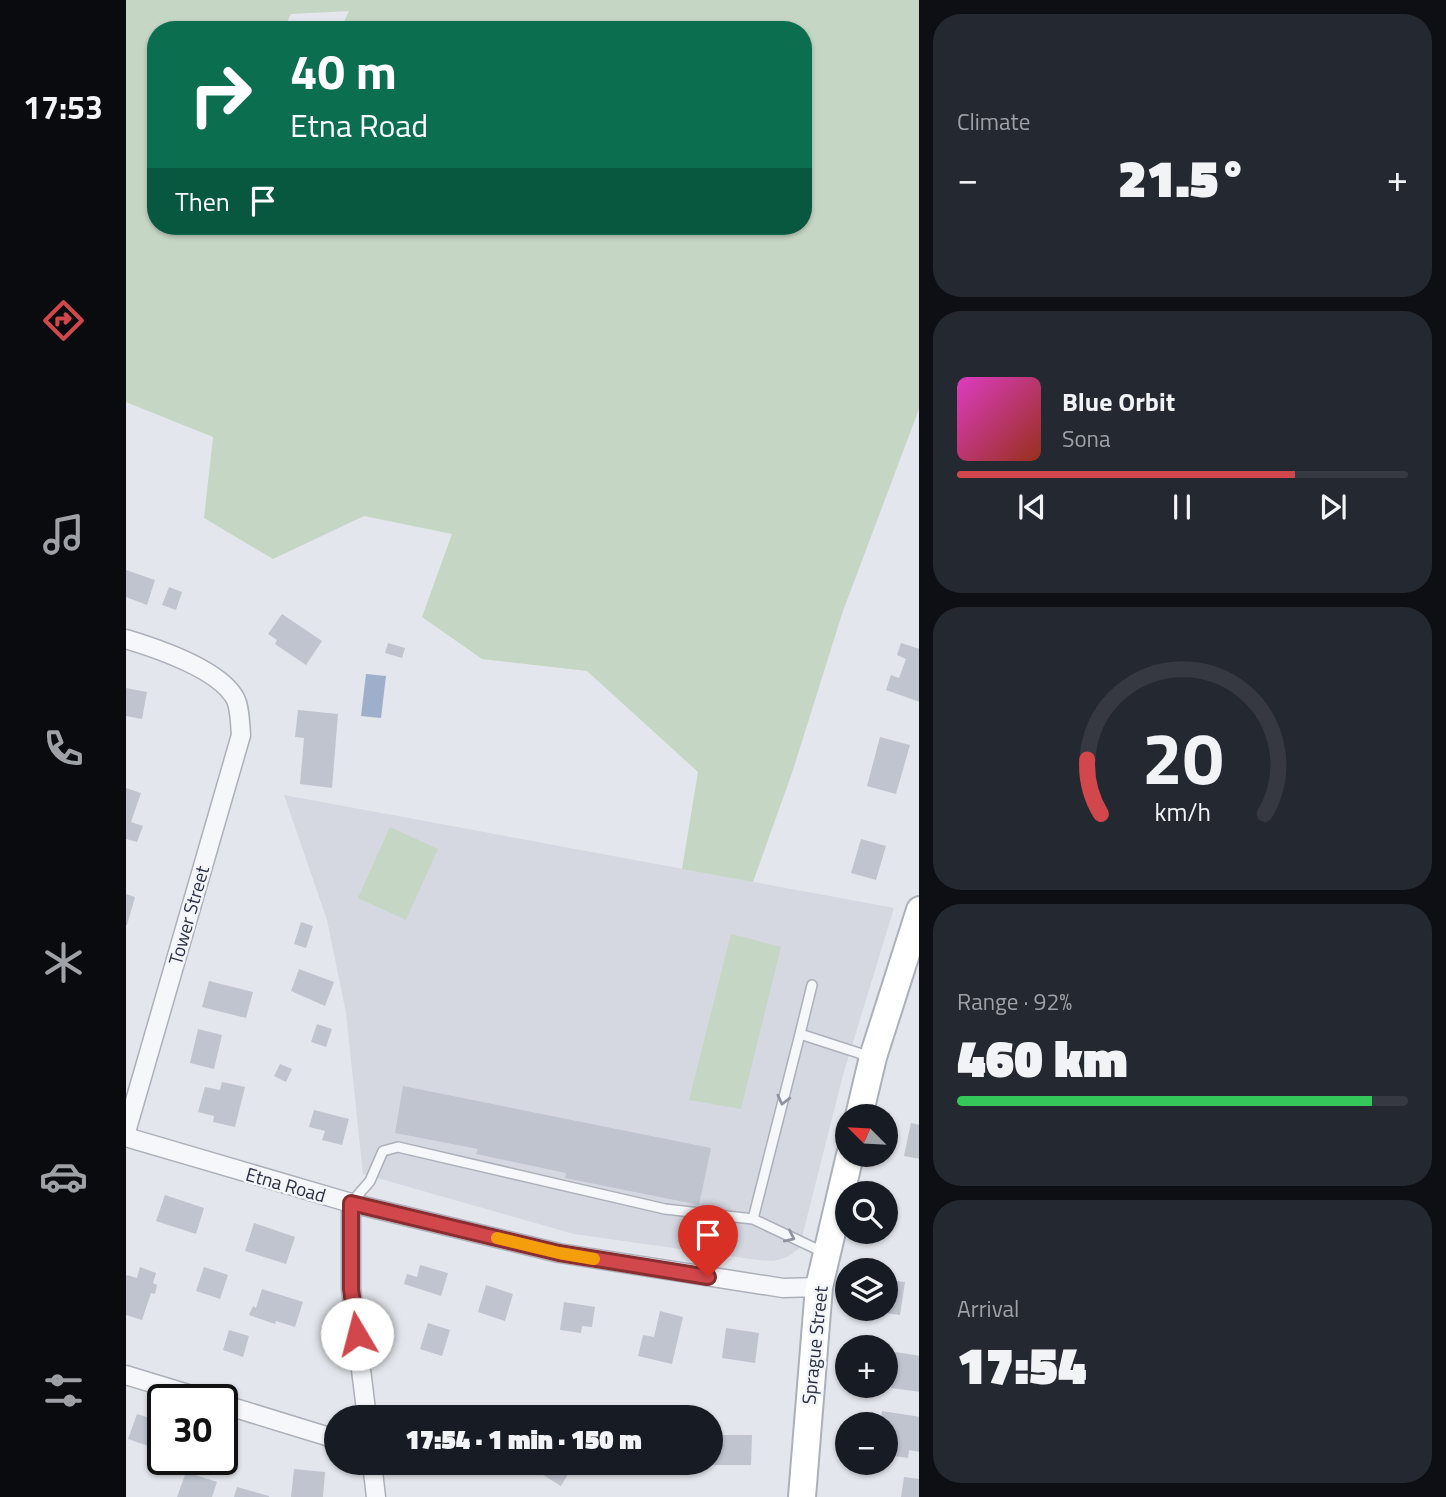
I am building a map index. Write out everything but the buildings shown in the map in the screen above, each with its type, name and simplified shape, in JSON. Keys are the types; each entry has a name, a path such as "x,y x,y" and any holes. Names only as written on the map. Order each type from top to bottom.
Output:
{"main road":[{"path":"862,1104 873,1058 919,910"},
{"name":"Sprague Street","path":"802,1497 819,1287 847,1167"}],"street":[{"name":"Tower Street","path":"126,639 165,651 218,680 236,698 242,735 126,1134"},
{"name":"Etna Road","path":"126,1134 351,1203 559,1253 783,1288 819,1287"},
{"path":"351,1203 351,1289 365,1405"},
{"path":"126,1375 156,1384"},
{"path":"238,1409 324,1435"},
{"path":"373,1475 376,1497"}],"lane":[{"path":"753,1219 812,985"},
{"path":"800,1034 873,1058"},
{"path":"351,1203 370,1181 383,1151 398,1147 665,1209 753,1219 828,1255"}],"shaded area":[{"path":"284,795 894,908 843,1075 799,1249 774,1261 758,1260 574,1234 363,1174 346,1013 327,920"}],"green space":[{"path":"126,0 919,0 919,409 843,611 792,773 753,882 682,869 698,772 587,671 482,659 422,617 452,534 364,516 273,559 204,518 213,437 126,402"},
{"path":"390,827 438,849 406,920 358,898"},
{"path":"731,934 781,947 741,1109 689,1100"}],"water":[{"path":"366,674 386,676 381,718 361,716"}],"slow traffic":[{"path":"497,1238 594,1259"}],"route":[{"path":"357,1334 351,1289 351,1203 559,1253 708,1277"}]}
